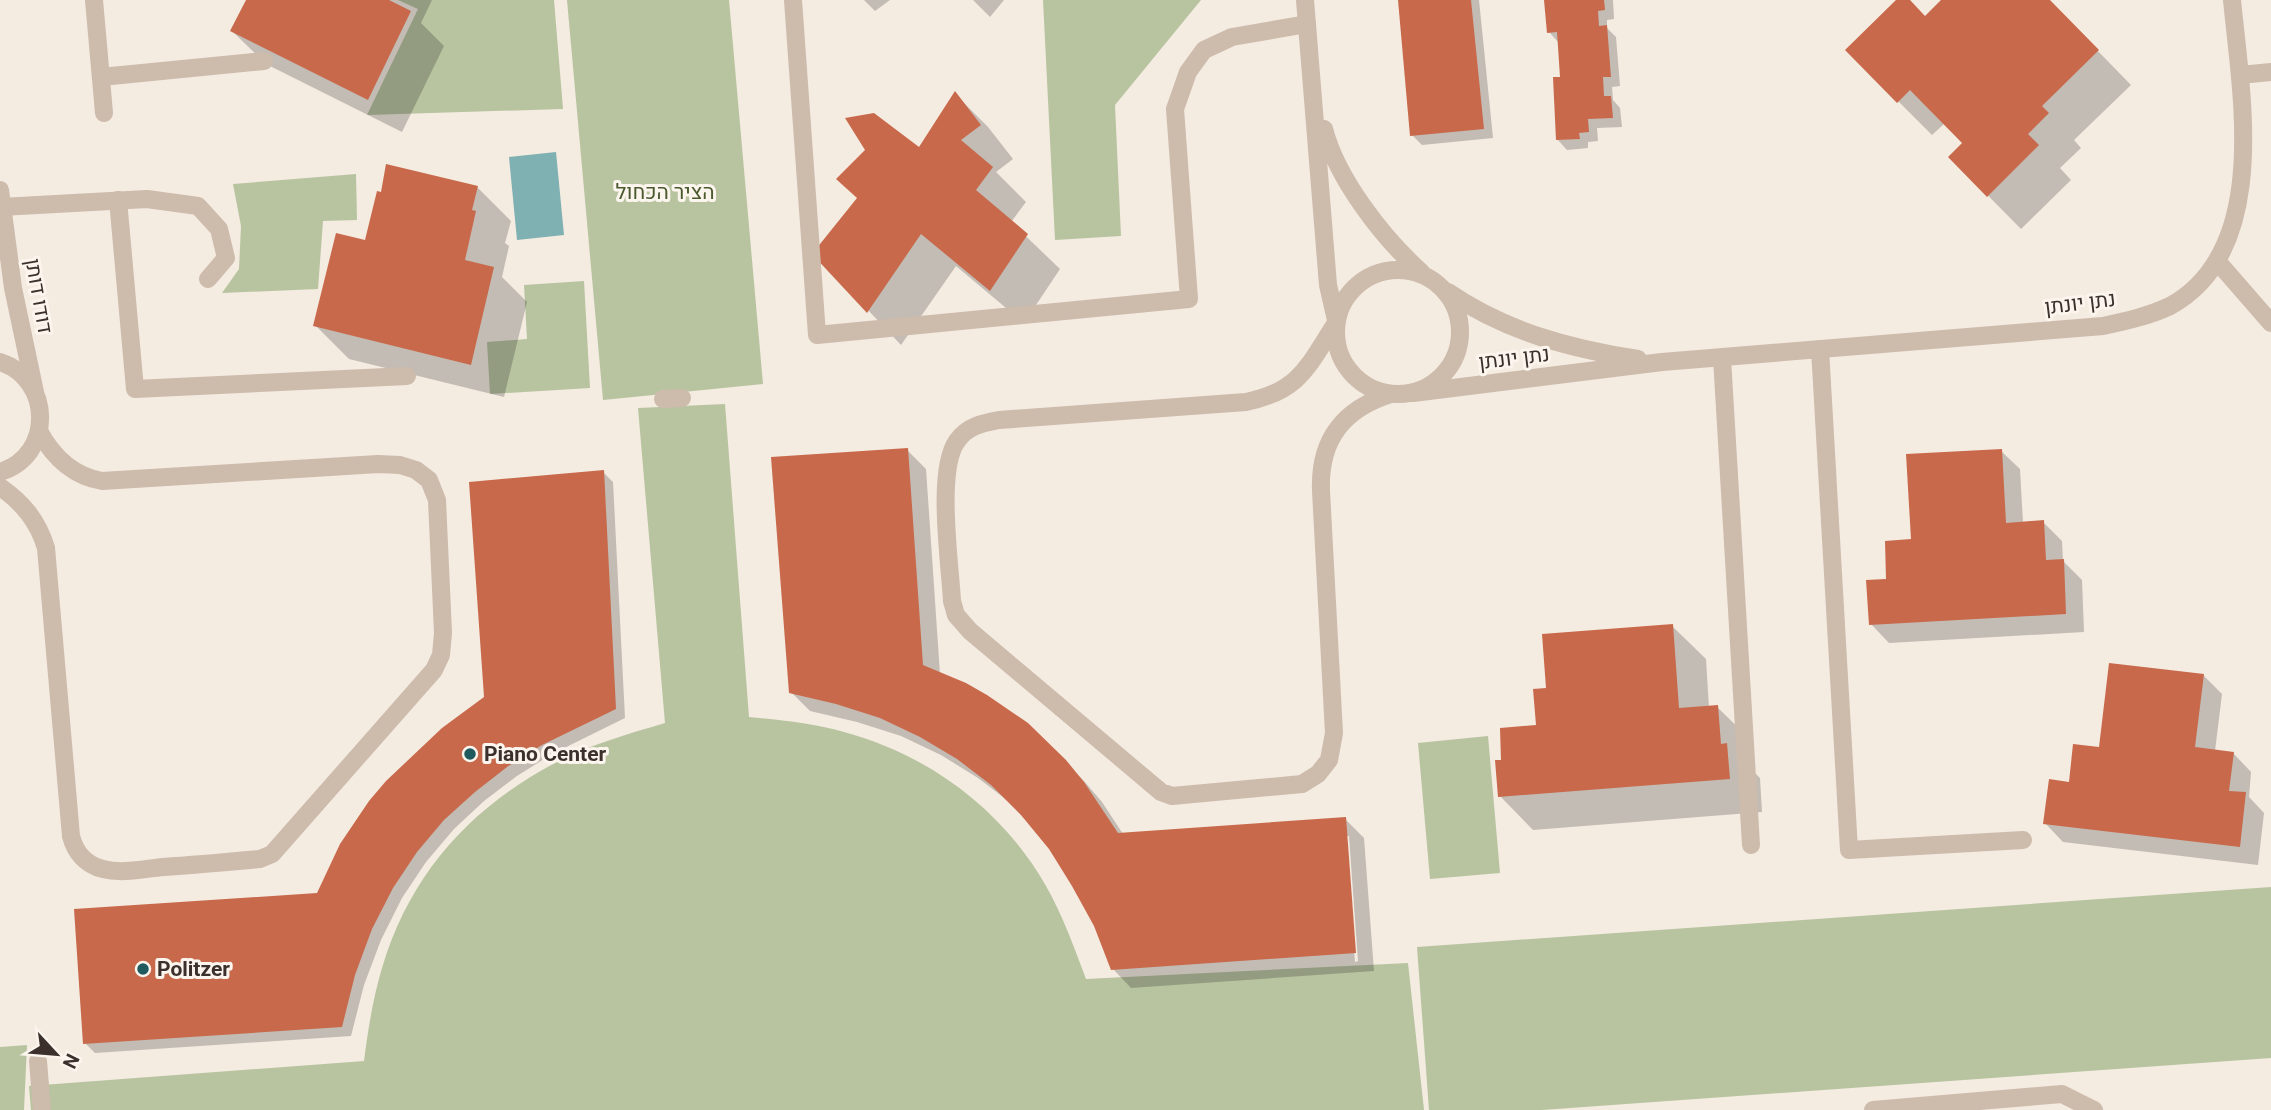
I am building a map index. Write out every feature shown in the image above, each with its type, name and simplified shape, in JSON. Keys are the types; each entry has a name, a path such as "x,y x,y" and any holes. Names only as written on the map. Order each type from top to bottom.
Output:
{"street":[{"path":"94,0 104,113"},
{"path":"793,0 817,335 1189,299 1175,109 1188,72 1204,50 1233,37 1307,24"},
{"path":"1305,0 1328,285 1338,349 1347,369 1370,388 1391,394"},
{"name":"נתן יונתן","path":"1413,393 1662,362 2103,326 2142,317 2170,305 2197,287 2217,261 2229,239 2240,203 2244,171 2244,127 2232,0"},
{"path":"101,77 264,61"},
{"path":"2240,75 2271,72"},
{"path":"1312,84 1329,148 1350,185 1398,252 1443,289 1455,307 1460,328 1458,350 1448,369 1433,384 1413,393 1391,394 1371,400 1343,421 1330,439 1322,462 1321,491 1334,733 1329,760 1311,779 1290,786 1172,796 1161,792 970,631 956,615 952,601 945,475 951,450 963,433 979,424 999,420 1260,399 1284,390 1301,377 1336,323 1343,303 1357,286 1384,271 1406,270 1426,276"},
{"path":"0,233 1,199 147,198 198,206 219,229 226,258 208,279"},
{"name":"דודו דותן","path":"1,199 13,288 41,411 39,431"},
{"path":"118,200 135,389 407,376"},
{"path":"2217,261 2271,323"},
{"name":"נתן יונתן","path":"1443,289 1475,310 1509,327 1573,347 1662,362"},
{"path":"1820,349 1849,850 2022,840"},
{"path":"1722,358 1751,845"},
{"path":"0,362 24,375 35,392"},
{"path":"663,399 682,398"},
{"path":"0,472 8,470 24,458 31,450 39,431"},
{"path":"0,488 18,500 32,516 46,548 71,836 76,850 94,866 126,871 260,859 272,854 434,670 441,655 443,634 437,500 429,480 416,470 400,465 378,464 102,481 69,468 50,449 39,431"},
{"path":"37,1061 42,1110"},
{"path":"1873,1110 2062,1094 2094,1110"}],"green space":[{"path":"398,0 554,0 563,109 367,115 418,9"},
{"name":"הציר הכחול","path":"567,0 729,0 763,384 603,400"},
{"path":"1043,0 1201,0 1115,105 1121,236 1055,240"},
{"path":"356,174 357,220 323,221 318,289 222,293 239,269 241,226 233,184"},
{"path":"584,281 590,388 490,394 487,342 527,339 524,285"},
{"path":"725,404 749,717 821,726 875,742 934,771 960,789 1008,833 1028,858 1058,909 1086,979 1408,963 1424,1110 31,1110 29,1086 364,1061 376,991 394,934 409,903 447,847 496,801 555,763 595,745 665,723 638,408"},
{"path":"1488,736 1500,873 1430,879 1418,743"},
{"path":"2271,887 2271,1058 1542,1110 1429,1110 1417,947"},
{"path":"27,1045 24,1110 0,1110 0,1047"}],"water":[{"path":"556,152 564,235 517,240 509,157"}],"building":[{"path":"246,0 389,0 411,11 368,100 230,31"},
{"path":"1398,0 1471,0 1484,129 1410,136"},
{"path":"1544,0 1604,0 1605,10 1598,11 1599,26 1607,25 1611,77 1603,77 1604,96 1611,96 1613,118 1588,119 1589,132 1579,133 1580,139 1556,140 1553,77 1560,77 1557,32 1547,33"},
{"path":"1896,0 1910,0 1925,16 1941,0 2050,0 2099,50 2042,106 2049,113 2028,134 2039,145 1987,197 1948,157 1962,143 1910,90 1897,103 1845,50"},
{"path":"955,91 981,125 961,140 993,167 976,190 1028,234 990,291 921,234 867,313 812,254 857,198 836,179 865,150 845,118 874,113 919,147"},
{"path":"386,164 478,186 472,210 476,211 465,260 494,267 471,365 313,326 336,233 365,240 377,191 381,192"},
{"path":"908,448 923,665 966,683 1028,723 1084,782 1118,833 1346,817 1356,953 1111,970 1094,926 1049,849 991,785 957,759 880,718 789,693 771,457"},
{"path":"2002,449 2006,523 2044,520 2046,560 2064,559 2066,614 1869,625 1866,580 1886,579 1885,541 1911,539 1906,454"},
{"name":"Piano Center","path":"604,470 616,709 542,745 507,767 444,820 417,852 393,888 372,929 355,975 342,1027 83,1044 74,909 317,893 340,844 386,781 442,728 484,697 469,482"},
{"path":"1673,624 1679,708 1718,705 1721,744 1727,743 1730,779 1498,797 1495,760 1501,760 1500,728 1536,725 1533,689 1546,688 1542,634"},
{"path":"2109,663 2204,674 2195,747 2234,752 2229,791 2246,792 2240,847 2043,824 2049,779 2069,782 2073,744 2099,747"}],"place":[{"name":"Piano Center","path":"470,754"},
{"name":"Politzer","path":"143,969"}]}
